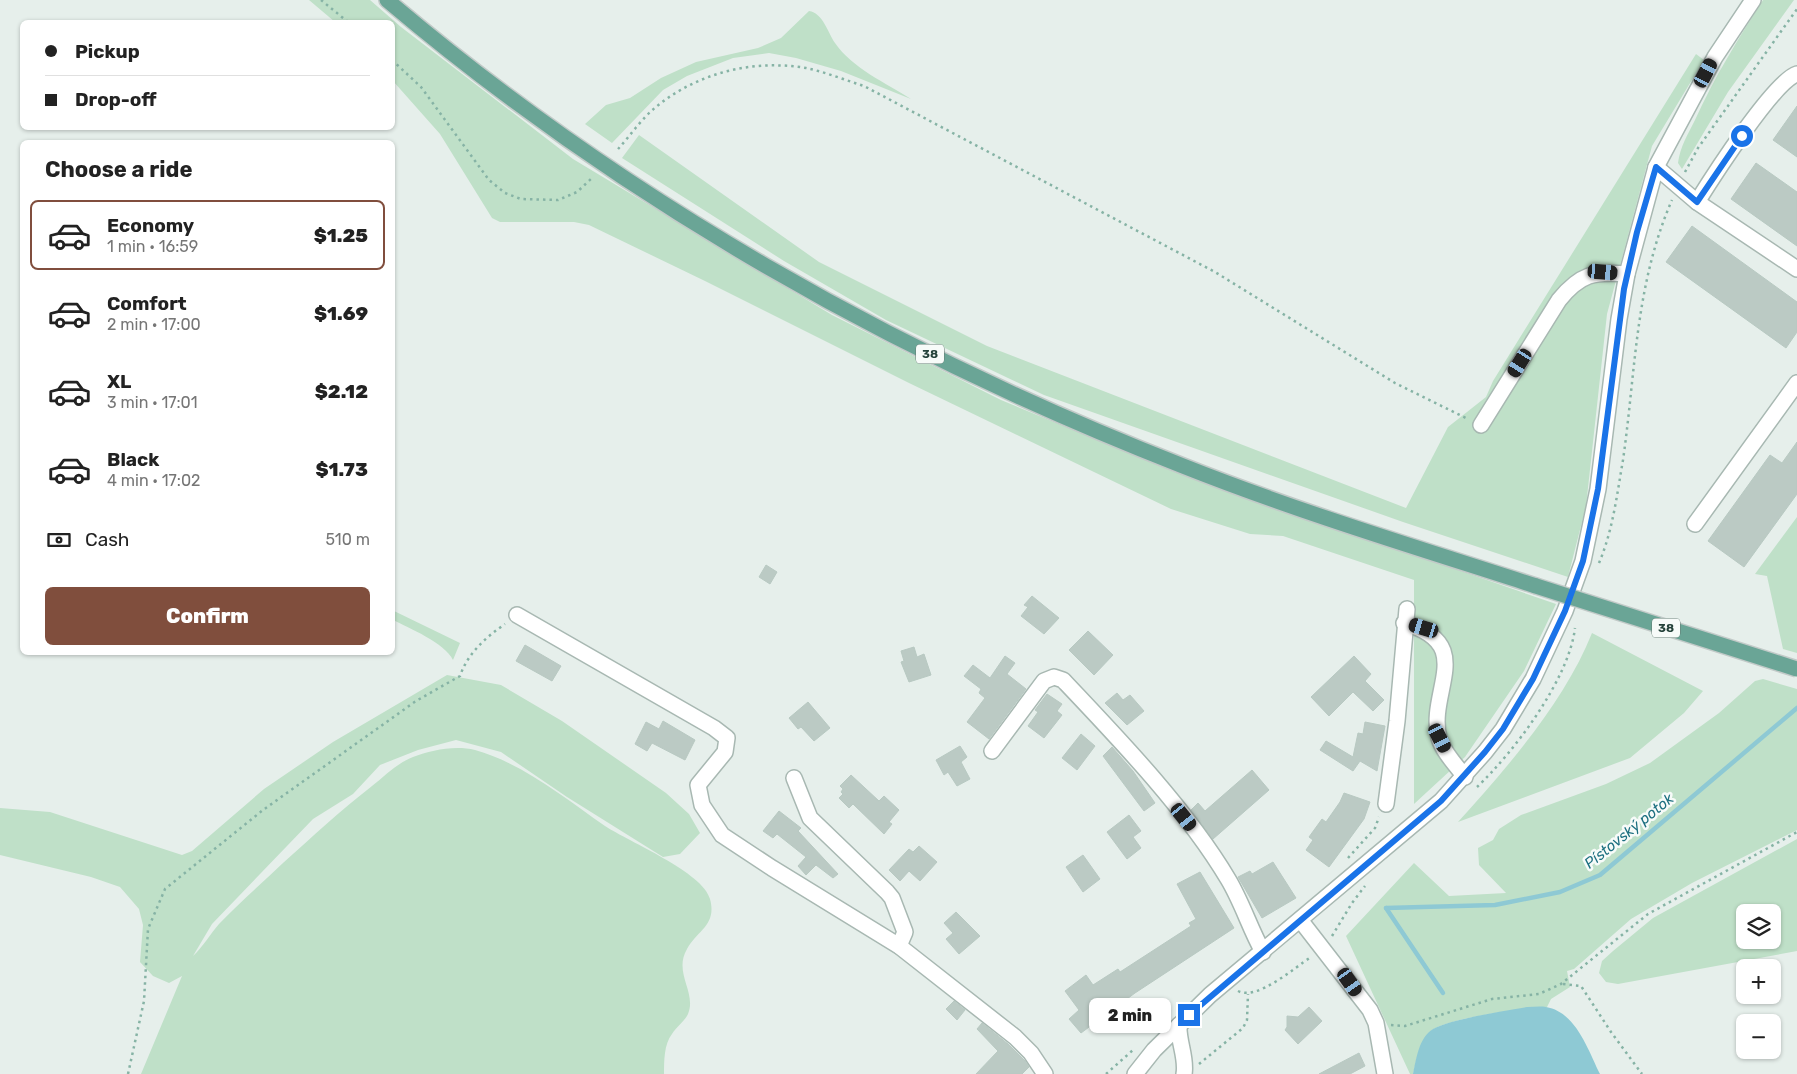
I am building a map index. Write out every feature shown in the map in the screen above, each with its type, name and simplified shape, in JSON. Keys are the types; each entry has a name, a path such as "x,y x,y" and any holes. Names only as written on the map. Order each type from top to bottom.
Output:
{"main road":[{"name":"38","path":"387,0 491,83 582,149 696,224 779,274 882,330 1053,412 1185,467 1354,527 1797,669"}],"street":[{"path":"1142,1072 1179,1025 1224,984 1441,801 1464,777 1503,729 1533,679 1565,611 1583,561 1598,489 1619,319 1627,274 1656,167 1715,57 1753,0"},
{"path":"1697,202 1751,123 1782,85 1797,74"},
{"path":"1656,167 1697,202 1797,269"},
{"path":"1481,425 1559,300 1571,285 1586,277 1603,272 1627,274"},
{"path":"1695,524 1797,382"},
{"path":"517,615 714,728 727,738 725,752 698,785 702,805 722,835 899,946 1014,1037 1031,1052 1046,1074"},
{"path":"1386,804 1397,722 1406,616 1433,634 1442,647 1445,659 1438,722 1440,738 1446,752 1464,777"},
{"path":"992,751 1044,681 1054,677 1063,680 1102,721 1203,841 1229,881 1263,952"},
{"path":"794,778 810,818 892,898 905,932 899,946"},
{"path":"1301,921 1350,982 1376,1023 1385,1074"},
{"path":"1179,1025 1179,1042 1185,1071"}],"path":[{"path":"321,0 346,20"},
{"path":"1678,187 1698,148 1797,9"},
{"path":"395,63 421,87 489,180 505,193 520,199 558,200 578,192 593,177"},
{"path":"618,150 654,108 690,85 713,74 765,64 806,68 864,86 1215,272 1394,383 1481,425"},
{"path":"128,1074 144,1001 148,929 165,889 263,810 416,701 460,676 466,660 491,634 517,615"},
{"path":"1471,792 1483,781"},
{"path":"1376,1023 1405,1026 1492,999 1539,994 1561,984 1648,914 1797,832"},
{"path":"1224,984 1248,994 1261,990 1323,949 1352,903 1366,885"},
{"path":"1561,984 1581,986 1611,1032 1642,1074"},
{"path":"1185,1071 1196,1066 1243,1028 1247,1020 1248,994"}],"green space":[{"path":"309,0 370,0 393,20 333,20"},
{"path":"1763,0 1794,0 1728,92 1682,169 1678,163 1687,136 1718,74"},
{"path":"809,11 822,19 835,43 851,60 911,99 841,71 796,58 769,53 733,58 687,76 663,90 612,143 585,124 606,105 630,98 661,78 696,62 758,48 781,38"},
{"path":"395,22 573,159 832,315 1001,400 1172,471 1556,604 1524,671 1465,757 1414,804 1414,580 1283,536 1250,534 1171,509 909,383 589,225 574,222 500,222 492,218 440,134 395,83"},
{"path":"1696,54 1704,60 1652,146 1607,314 1586,506 1568,577 1403,522 1044,395 886,320 784,261 622,158 639,135 819,262 987,346 1406,508 1448,427 1486,397 1493,381"},
{"path":"1797,517 1797,653 1783,649 1767,576 1755,574"},
{"path":"395,611 460,643 453,660 435,642 395,621"},
{"path":"1592,633 1703,691 1684,713 1630,758 1458,822 1515,756 1551,708 1567,684"},
{"path":"447,675 501,685 562,721 666,793 689,814 700,833 680,854 663,857 567,797 501,752 456,740 418,750 380,765 353,794 313,819 212,924 193,956 219,924 283,863 396,766 413,757 435,750 459,748 475,750 510,763 526,772 616,833 680,868 694,878 710,899 711,915 709,921 691,942 683,958 690,1006 687,1017 674,1031 667,1043 664,1074 141,1074 182,976 169,983 153,976 140,962 143,925 139,909 120,887 91,877 0,855 0,808 50,812 182,855 192,851 264,789 333,742"},
{"path":"1763,679 1797,689 1797,830 1692,883 1631,919 1574,969 1567,971 1570,987 1551,999 1547,1007 1467,1018 1437,1027 1423,1041 1413,1074 1410,1074 1346,936 1414,863 1449,896 1506,893 1479,865 1478,848 1493,840 1499,829 1521,815 1606,784 1650,763 1719,713 1755,681"},
{"path":"1797,839 1797,951 1754,959 1736,959 1736,962 1618,984 1606,982 1599,973 1602,961 1653,918"}],"water":[{"path":"1527,1007 1546,1007 1556,1010 1565,1016 1580,1033 1600,1074 1413,1074 1421,1043 1424,1037 1433,1029 1465,1019"}],"building":[{"path":"1797,106 1797,157 1773,140"},
{"path":"1756,163 1797,192 1797,246 1731,199"},
{"path":"1692,226 1797,302 1797,332 1786,348 1666,262"},
{"path":"1797,442 1797,494 1744,567 1708,541 1770,455 1782,463"},
{"path":"766,565 777,572 770,584 759,577"},
{"path":"1032,596 1059,618 1044,634 1021,616 1028,607 1024,605"},
{"path":"1088,631 1113,655 1094,675 1069,650"},
{"path":"525,645 561,666 552,681 516,661"},
{"path":"914,647 917,657 924,654 931,675 909,682 901,662 904,661 901,651"},
{"path":"1005,656 1015,663 1007,674 1026,689 989,739 967,722 985,698 979,693 981,689 964,676 973,665 990,678"},
{"path":"1354,656 1371,674 1365,681 1384,700 1373,711 1353,692 1329,716 1311,697"},
{"path":"1117,693 1123,700 1130,695 1144,711 1127,725 1105,703"},
{"path":"1047,694 1062,704 1057,711 1062,715 1044,738 1028,726 1038,712 1035,710"},
{"path":"808,702 830,728 814,741 801,727 798,729 789,718"},
{"path":"663,721 695,740 685,760 652,743 647,751 635,744 646,722 659,729"},
{"path":"1365,722 1385,726 1377,771 1360,761 1353,771 1320,750 1326,741 1353,757 1358,733 1363,734"},
{"path":"1081,734 1095,746 1077,770 1062,758"},
{"path":"960,746 967,757 961,762 970,779 957,786 948,772 944,775 936,760"},
{"path":"1112,747 1133,771 1155,803 1144,811 1103,756"},
{"path":"1252,770 1269,790 1213,839 1191,810 1198,803 1205,811"},
{"path":"851,775 879,801 884,796 899,810 889,822 892,824 884,834 853,804 849,808 839,798 843,794 841,792 843,789 840,786"},
{"path":"1344,793 1370,802 1364,819 1329,867 1306,850 1313,840 1309,837 1322,819 1326,822"},
{"path":"779,811 801,828 798,831 838,874 833,878 816,865 806,875 798,866 806,857 777,834 773,838 763,831"},
{"path":"1129,815 1141,831 1133,837 1141,848 1127,859 1107,832"},
{"path":"919,846 937,862 920,881 909,871 900,881 889,870 909,849 913,852"},
{"path":"1083,855 1100,879 1083,892 1066,867"},
{"path":"1273,862 1296,898 1262,918 1238,877 1250,871 1252,874"},
{"path":"1200,872 1234,928 1135,993 1081,1033 1069,1019 1079,1010 1065,991 1086,975 1093,985 1118,969 1120,972 1191,926 1189,923 1196,919 1177,884"},
{"path":"956,912 980,936 959,954 946,939 953,933 944,923"},
{"path":"954,1001 965,1010 957,1020 946,1009"},
{"path":"1309,1007 1322,1021 1298,1044 1285,1030 1287,1027 1287,1016 1298,1017"},
{"path":"982,1023 1025,1061 1029,1067 1022,1074 976,1074 998,1051 977,1029"},
{"path":"1359,1053 1365,1066 1350,1074 1319,1074"}],"waterway":[{"name":"Pístovský potok","path":"1386,908 1495,905 1560,892 1600,875 1797,708"},
{"path":"1386,908 1443,993"}],"route":[{"path":"1189,1015 1441,801 1464,777 1503,729 1533,679 1565,611 1583,561 1598,489 1624,289 1637,232 1656,167 1697,202 1714,174 1742,136"}]}
